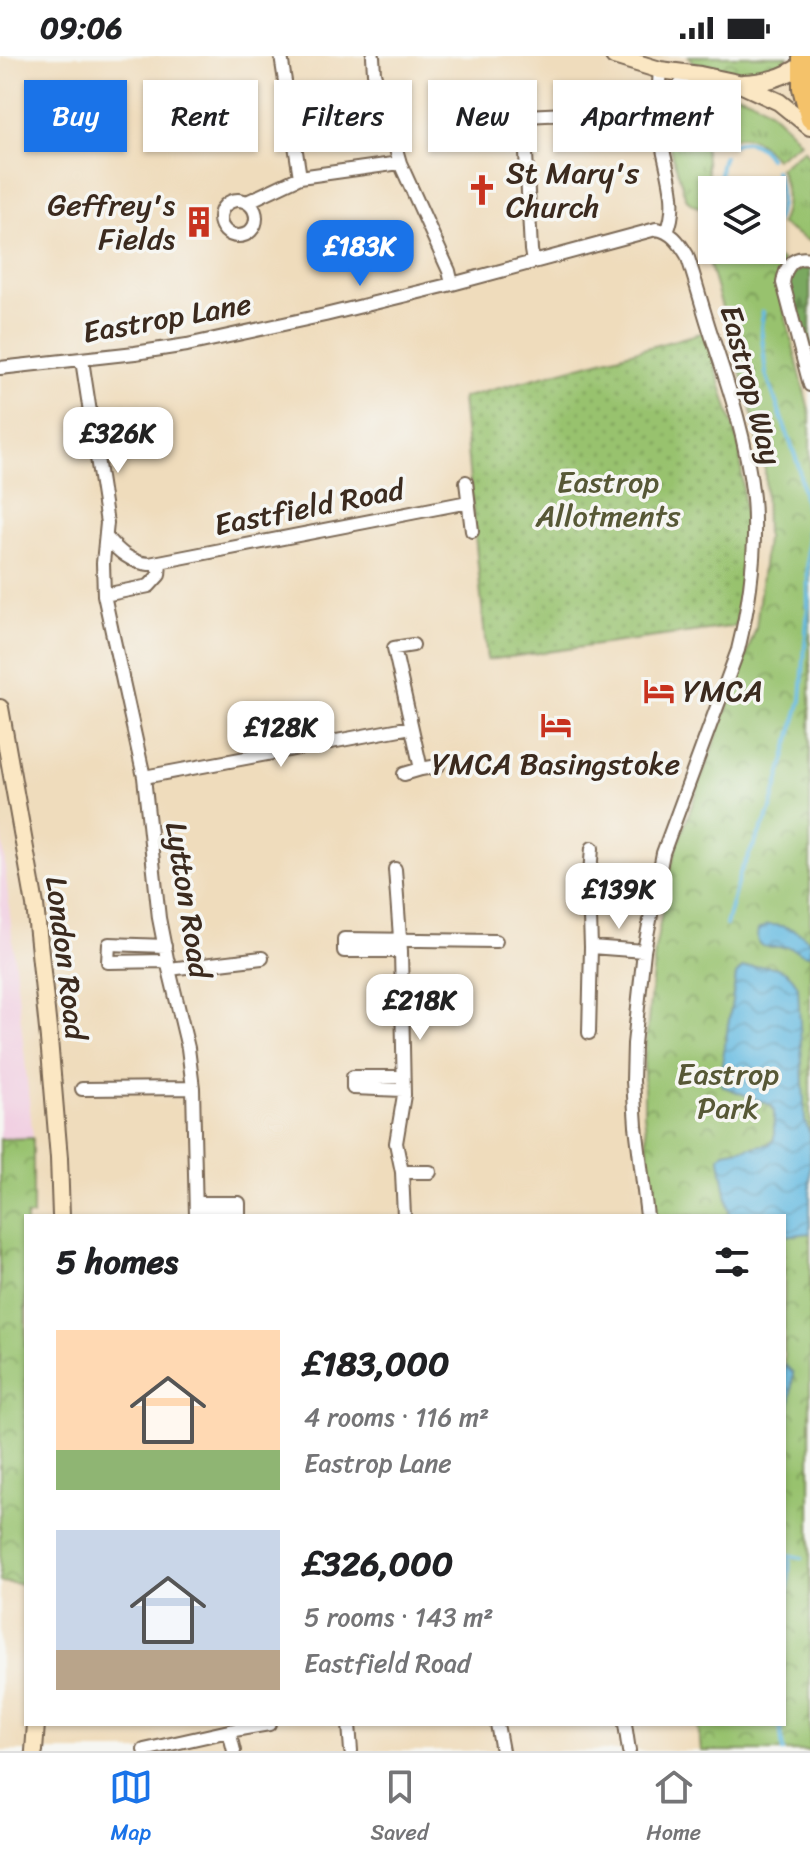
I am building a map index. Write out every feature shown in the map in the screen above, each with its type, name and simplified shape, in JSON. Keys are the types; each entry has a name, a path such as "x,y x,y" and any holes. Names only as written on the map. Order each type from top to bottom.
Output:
{"main road":[{"path":"802,60 802,88 810,119"}],"street":[{"path":"281,56 300,177"},
{"path":"373,56 374,73 400,163 452,284"},
{"path":"614,56 660,70 724,80"},
{"path":"741,83 766,82 788,74 802,60"},
{"path":"659,80 660,70"},
{"path":"690,80 700,75"},
{"path":"741,84 779,102 810,127"},
{"path":"526,152 533,262"},
{"path":"663,152 674,203 672,222 667,232"},
{"path":"247,202 300,177 400,163"},
{"name":"Eastrop Lane","path":"0,368 187,345 452,284 656,229 667,232"},
{"name":"Eastrop Way","path":"647,1214 633,1081 644,951 663,853 738,650 746,617 752,563 753,500 738,418 687,255 667,232"},
{"path":"810,259 794,261 785,269 783,283 810,385"},
{"path":"82,360 107,523 104,595 149,586 159,575 160,563"},
{"path":"466,482 472,531"},
{"name":"Eastfield Road","path":"106,537 134,561 160,563 468,502"},
{"name":"Lytton Road","path":"104,595 144,777 159,918 185,1031 193,1088 196,1211"},
{"path":"413,645 394,648 421,769"},
{"name":"London Road","path":"0,708 35,905 49,1039 61,1214"},
{"path":"144,777 411,727"},
{"path":"404,774 438,766"},
{"path":"589,1033 592,848"},
{"path":"395,869 404,1095 396,1143 402,1172 404,1214"},
{"path":"400,945 496,941"},
{"path":"165,946 109,944 108,962 168,965 262,958"},
{"path":"591,947 644,951"},
{"path":"82,1089 193,1088"},
{"path":"402,1172 430,1172"},
{"path":"34,1751 36,1726"},
{"path":"144,1750 258,1726"},
{"path":"349,1726 351,1751"},
{"path":"497,1726 502,1751"},
{"path":"625,1726 629,1751"},
{"path":"229,1731 234,1751"}],"shaded area":[{"path":"0,813 9,906 33,1138 0,1139"}],"green space":[{"path":"688,56 788,56 771,71 745,73 693,62"},
{"path":"741,95 761,104 781,120 800,142 775,159 755,140 743,137"},
{"path":"804,149 810,158 810,242 786,228 786,176 782,176 779,168"},
{"path":"671,152 705,152 708,176 698,176 698,207 684,194"},
{"name":"Eastrop Park","path":"709,264 782,264 777,282 810,414 810,1751 701,1751 698,1726 786,1726 786,1214 655,1214 644,1113 644,1062 655,950 670,870 756,628 766,539 765,470 750,404"},
{"path":"810,267 810,368 794,318 788,277"},
{"name":"Eastrop Allotments","path":"705,332 740,449 746,531 736,626 487,660 462,398"},
{"path":"33,1138 33,1214 24,1214 22,1584 0,1582 0,1139"}],"water":[{"path":"767,925 790,928 801,934 810,941 810,955 791,948 762,946 757,938 758,930"},
{"path":"742,968 778,968 786,972 798,987 805,1121 810,1134 810,1233 786,1236 786,1214 730,1214 720,1157 724,1152 769,1144 774,1139 774,1111 771,1105 723,1086 720,1077 736,975"},
{"path":"786,1366 793,1373 786,1452"}],"waterway":[{"path":"741,142 762,149 769,158"},
{"path":"720,176 724,156"},
{"path":"775,171 777,176"},
{"path":"726,925 740,873 770,812 801,700 808,606 807,515 798,464 766,374 761,327 763,312"},
{"path":"786,1617 790,1556 802,1558"},
{"path":"780,1726 783,1751"}],"place":[{"name":"St Mary's Church","path":"482,190"},
{"name":"Geffrey's Fields","path":"199,222"},
{"name":"YMCA","path":"659,691"},
{"name":"YMCA Basingstoke","path":"556,725"}]}
